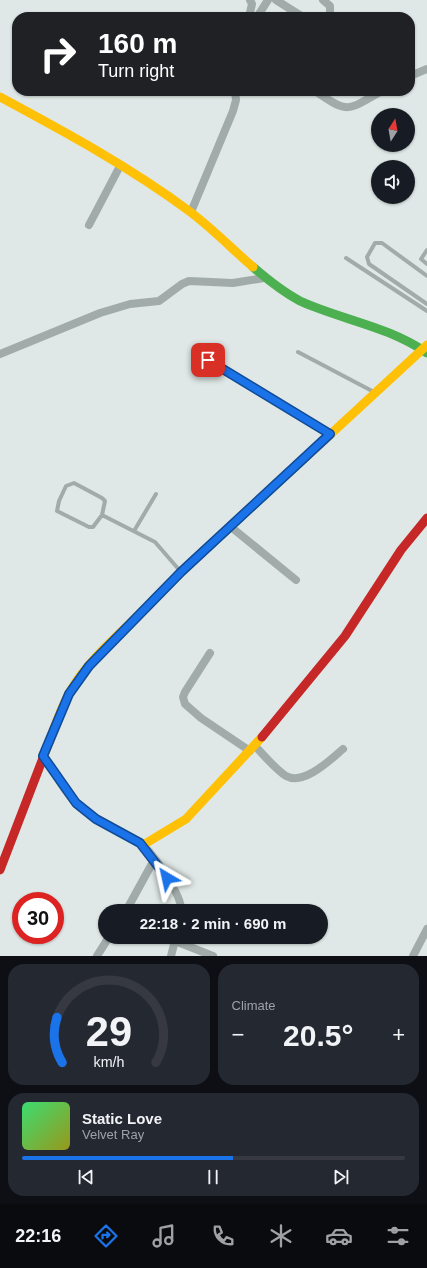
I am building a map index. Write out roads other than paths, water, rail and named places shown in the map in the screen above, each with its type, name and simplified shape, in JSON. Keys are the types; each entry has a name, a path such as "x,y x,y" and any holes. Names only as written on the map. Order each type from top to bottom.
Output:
{"street":[{"path":"250,0 252,4 250,12"},
{"path":"260,12 268,0"},
{"path":"276,0 295,12"},
{"path":"323,0 330,6 330,12"},
{"path":"415,74 427,69"},
{"path":"0,96 162,192 210,227 264,278 290,295 328,311 379,328 425,349 258,499 231,527 181,572 89,666 76,682 63,707 0,870"},
{"path":"191,212 233,111 236,96"},
{"path":"323,96 342,108 356,106 373,96"},
{"path":"89,225 120,166"},
{"path":"0,354 100,313 130,304 159,301 182,284 189,281 203,283 233,283 264,278"},
{"path":"143,846 186,819 252,748 345,636 401,550 427,518"},
{"path":"231,527 296,580"},
{"path":"210,653 183,697 185,704 201,718 252,748 286,775 294,777 316,771 343,749"},
{"path":"43,756 67,792 81,808 100,822 143,846 178,894 180,904"},
{"path":"130,904 154,860"},
{"path":"413,956 427,929"},
{"path":"97,956 105,944"},
{"path":"171,956 174,944"},
{"path":"186,944 213,956"}],"lane":[{"path":"427,276 382,242 375,244 367,257 369,264 427,304"},
{"path":"427,250 421,259 427,264"},
{"path":"346,258 427,311"},
{"path":"195,352 330,434"},
{"path":"298,352 375,393"},
{"path":"74,483 102,498 106,505 102,515 93,527 89,527 59,512 57,507 66,486 74,483"},
{"path":"134,531 156,494"},
{"path":"102,515 155,542 181,572"}]}
